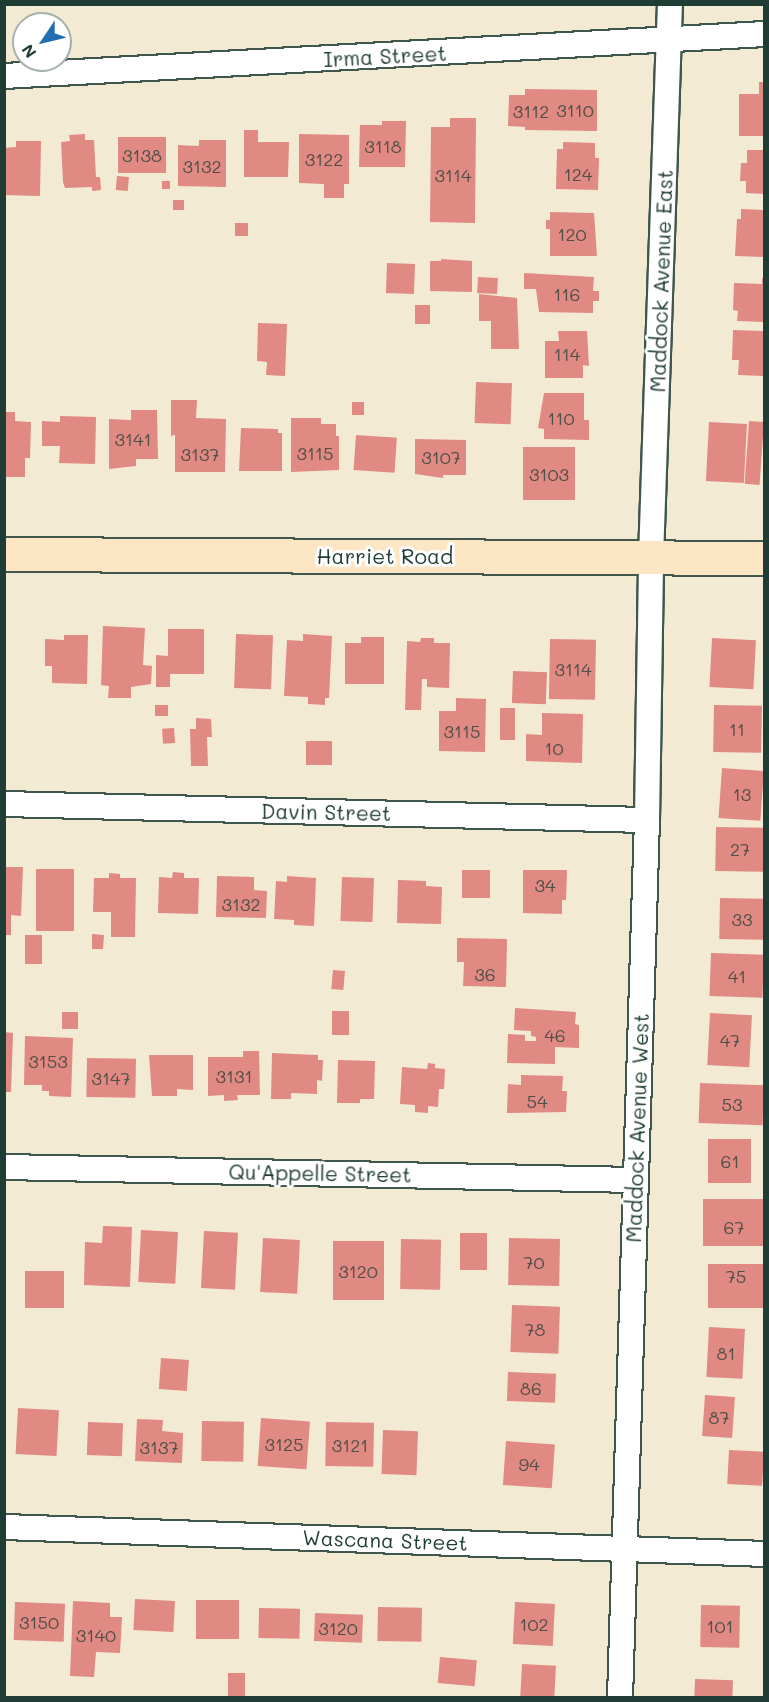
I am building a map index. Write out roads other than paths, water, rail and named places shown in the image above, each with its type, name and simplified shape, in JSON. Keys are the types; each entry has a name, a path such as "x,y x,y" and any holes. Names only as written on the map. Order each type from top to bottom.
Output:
{"main road":[{"name":"Harriet Road","path":"4,554 765,558"}],"street":[{"name":"Maddock Avenue East","path":"651,558 670,4"},
{"name":"Irma Street","path":"4,76 765,34"},
{"name":"Maddock Avenue West","path":"620,1698 646,820 651,558"},
{"name":"Davin Street","path":"4,804 646,820"},
{"name":"Qu'Appelle Street","path":"4,1167 635,1179"},
{"name":"Wascana Street","path":"4,1527 765,1554"}]}
